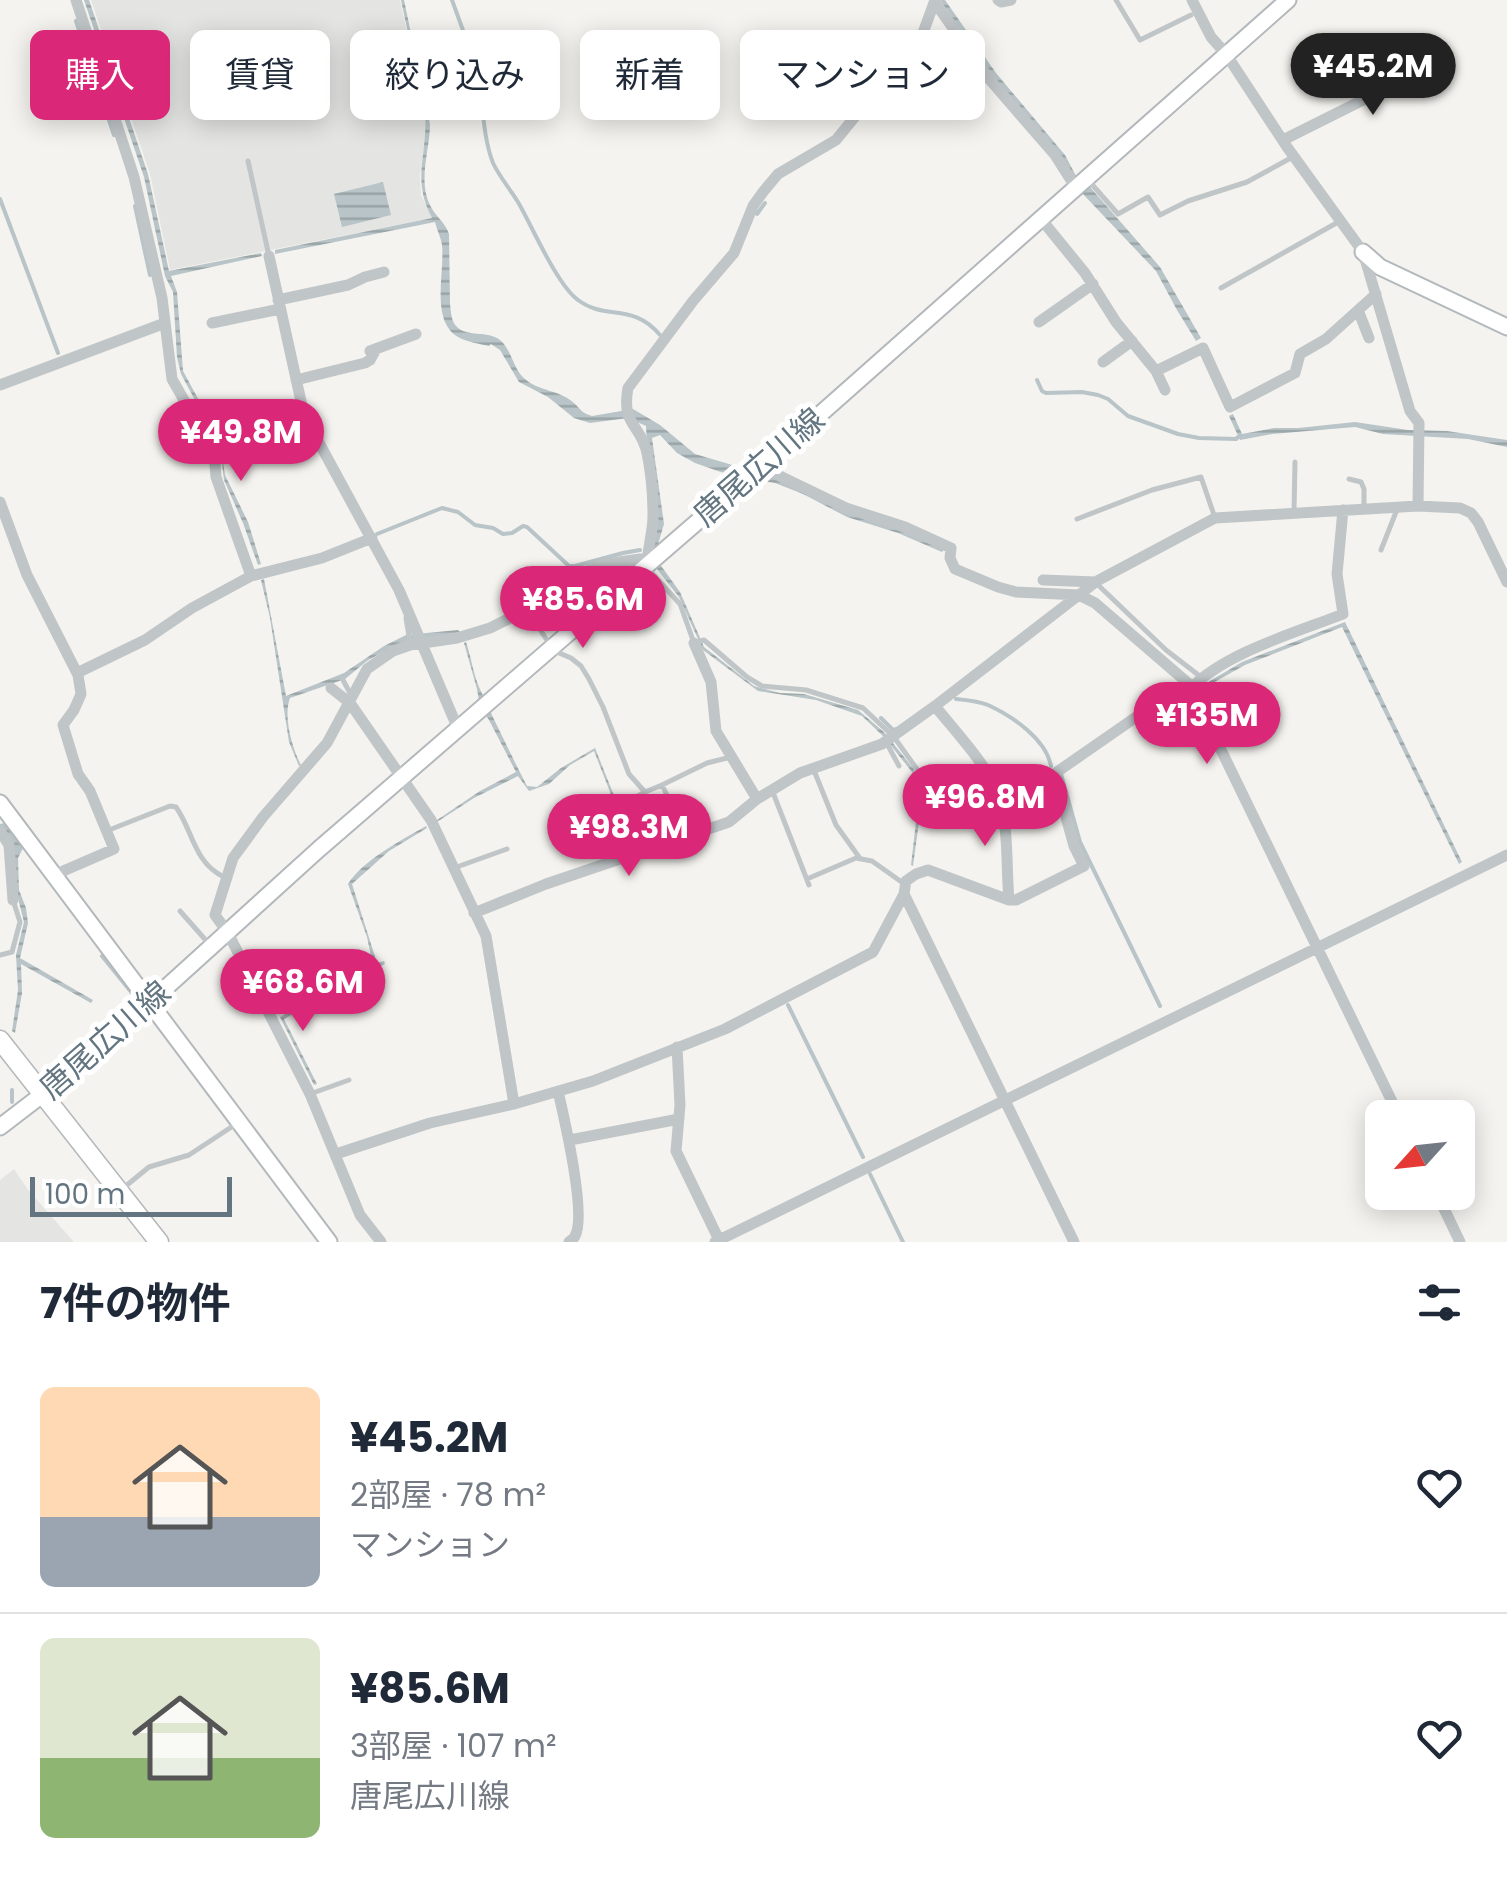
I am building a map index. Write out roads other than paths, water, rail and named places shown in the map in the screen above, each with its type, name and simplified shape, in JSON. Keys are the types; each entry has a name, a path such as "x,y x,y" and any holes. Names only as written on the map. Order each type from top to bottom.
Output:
{"main road":[{"name":"唐尾広川線","path":"0,1127 228,934 319,849 754,472 1288,0"},
{"path":"1364,252 1380,267 1507,327"},
{"path":"0,803 329,1242"},
{"path":"0,1040 159,1242"}],"street":[{"path":"76,0 134,177 162,298 172,380 214,453 216,478 251,576"},
{"path":"998,0 1011,0"},
{"path":"1192,0 1211,36 1364,252 1410,410 1419,423 1418,506"},
{"path":"936,2 990,80 1081,184"},
{"path":"380,1242 360,1215 310,1094 215,915 233,858 327,743 367,669 415,639 457,638 490,628 527,609 574,576 605,564 650,561 646,549 654,519 647,450 628,414 628,388 693,300 734,253 763,192 778,174 836,140 924,34 936,2"},
{"path":"1283,140 1445,59"},
{"path":"1041,219 1156,371 1165,390"},
{"path":"269,256 304,415 404,601 415,639 458,729"},
{"path":"212,323 384,272"},
{"path":"1039,322 1092,284"},
{"path":"1156,371 1203,348 1230,407 1295,373 1300,354 1326,339 1376,294"},
{"path":"1358,310 1369,338"},
{"path":"0,386 165,323"},
{"path":"296,380 366,363 373,350 416,334"},
{"path":"1103,362 1132,341"},
{"path":"259,428 304,415"},
{"path":"754,472 952,548 950,558 956,568 998,587 1078,596 1095,603 1194,683 1391,1100"},
{"path":"0,502 27,575 77,673 81,694 62,725 78,774 90,791 114,849 54,875"},
{"path":"474,913 546,884 730,822 772,789 813,768 890,739 1096,582 1215,518 1418,506 1460,508 1478,522 1507,582"},
{"path":"336,1154 430,1123 593,1081 724,1029 873,952 906,881 916,874 928,870 1016,900 1084,866 1074,846 1054,774 1139,715 1235,656 1343,614 1337,574 1343,510"},
{"path":"77,673 145,640 192,608 251,576 322,558 372,538"},
{"path":"1044,580 1096,582"},
{"path":"694,643 711,682 716,732 757,798"},
{"path":"337,684 431,820 486,936 514,1104"},
{"path":"935,706 992,780 999,797 1010,900"},
{"path":"2,836 10,845 14,900"},
{"path":"677,1047 680,1105 676,1151 718,1241 1507,855"},
{"path":"904,890 1074,1242"},
{"path":"558,1092 570,1140 579,1218 576,1236 569,1242"},
{"path":"570,1140 678,1119"},
{"path":"1445,1210 1460,1242"}],"lane":[{"path":"1116,0 1140,40 1191,16"},
{"path":"1081,184 1118,214 1148,197 1160,215 1188,201 1247,182 1289,160"},
{"path":"248,161 269,256"},
{"path":"1222,288 1340,220"},
{"path":"1294,512 1295,462"},
{"path":"1077,520 1152,490 1202,477 1215,518"},
{"path":"1350,479 1361,482 1364,509"},
{"path":"1380,550 1398,507"},
{"path":"650,561 680,604 694,643 704,640 762,686 806,690 863,708 924,780 992,780 1054,774"},
{"path":"1096,582 1194,683"},
{"path":"527,609 551,648 581,666 603,707 629,774 645,792"},
{"path":"890,739 899,766"},
{"path":"614,809 707,763 731,757"},
{"path":"813,768 836,825 860,858"},
{"path":"662,785 688,836"},
{"path":"772,789 808,882 860,858 872,860 904,890"},
{"path":"106,832 176,807 204,862 212,872 226,878"},
{"path":"454,868 507,849"},
{"path":"0,955 12,952 20,922 14,900"},
{"path":"180,912 212,947"},
{"path":"310,1094 349,1080"},
{"path":"127,1185 148,1167 189,1156 238,1122"}],"waterway":[{"path":"452,0 463,30"},
{"path":"76,21 114,135"},
{"path":"484,120 493,163 570,292 588,306 639,319 660,335"},
{"path":"0,199 58,353"},
{"path":"757,214 765,203"},
{"path":"135,206 150,275"},
{"path":"1037,380 1046,393 1098,395 1128,416 1178,434 1238,437"},
{"path":"377,534 442,508 503,534 527,527 569,566 640,550"},
{"path":"956,699 988,705 1017,722 1042,747 1051,766"},
{"path":"881,718 893,730 897,729"},
{"path":"1061,774 1080,842 1160,1006"},
{"path":"102,956 132,993"},
{"path":"788,1005 863,1157"},
{"path":"12,1090 12,1102"},
{"path":"870,1174 903,1242"}]}
